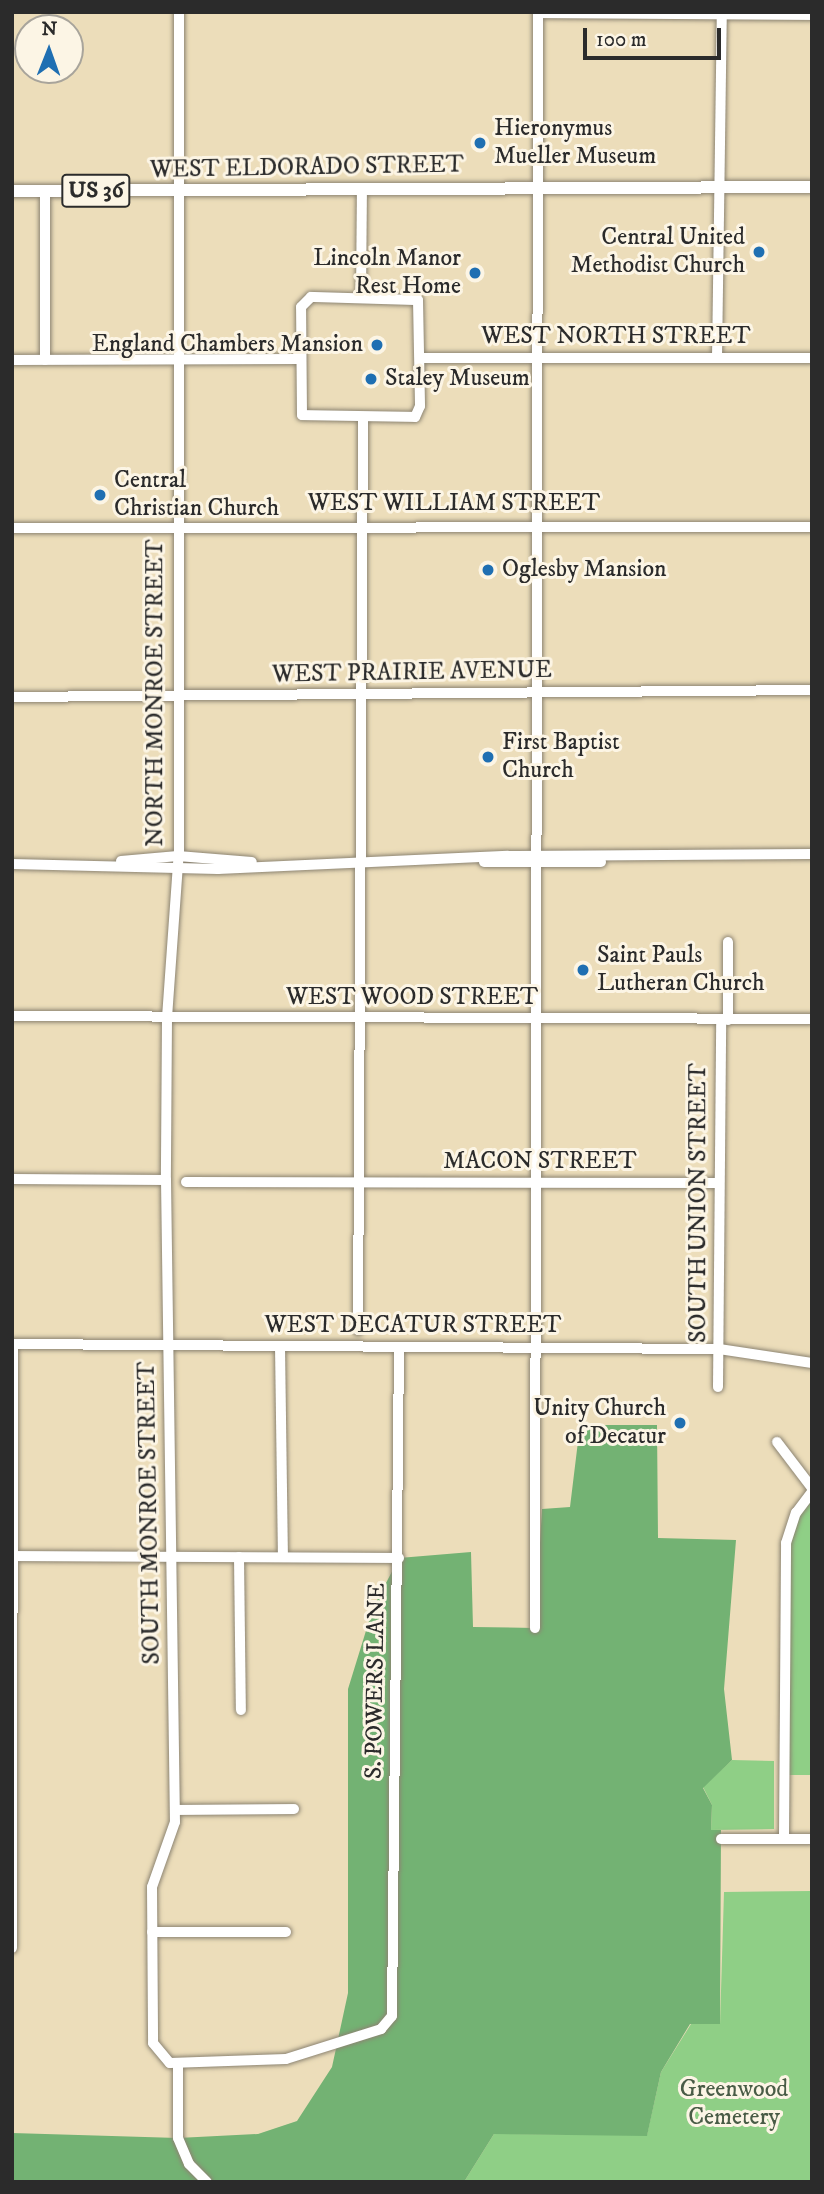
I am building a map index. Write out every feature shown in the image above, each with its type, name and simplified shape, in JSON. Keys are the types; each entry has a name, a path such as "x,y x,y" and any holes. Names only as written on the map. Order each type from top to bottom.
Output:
{"main road":[{"name":"WEST ELDORADO STREET","path":"12,191 538,186 812,187"}],"street":[{"name":"NORTH MONROE STREET","path":"178,869 179,12"},
{"path":"535,1628 540,1019 538,13 812,15"},
{"path":"718,358 722,13"},
{"path":"361,297 362,188"},
{"path":"45,191 45,360"},
{"path":"361,297 418,300 418,414 363,419 302,415 300,359 304,300 361,297"},
{"name":"WEST NORTH STREET","path":"420,358 812,358"},
{"path":"12,360 300,359"},
{"path":"358,1330 363,863 363,419"},
{"name":"WEST WILLIAM STREET","path":"12,528 538,524 812,527"},
{"name":"WEST PRAIRIE AVENUE","path":"12,697 812,690"},
{"path":"108,863 178,869 262,864 812,854"},
{"path":"12,864 108,863 178,856 262,864"},
{"name":"SOUTH MONROE STREET","path":"178,869 167,1018 166,1180 176,1810 175,1835 152,1887 153,2043 163,2059 178,2064"},
{"name":"SOUTH UNION STREET","path":"718,1387 719,1183 728,942"},
{"name":"WEST WOOD STREET","path":"12,1016 812,1019"},
{"path":"12,1179 166,1180"},
{"name":"MACON STREET","path":"186,1182 719,1183"},
{"path":"12,1948 13,1344"},
{"name":"WEST DECATUR STREET","path":"13,1344 719,1349 812,1363"},
{"path":"280,1346 282,1558"},
{"name":"S. POWERS LANE","path":"178,2064 286,2059 381,2029 392,2016 399,1558 399,1347"},
{"path":"777,1442 812,1490 796,1513 786,1543 784,1839"},
{"path":"13,1556 399,1558"},
{"path":"239,1558 241,1710"},
{"path":"176,1810 294,1809"},
{"path":"721,1839 812,1839"},
{"path":"152,1932 286,1932"},
{"path":"178,2064 178,2138 190,2164 207,2182"}],"green space":[{"path":"580,1425 657,1425 658,1538 736,1540 724,1689 732,1760 703,1788 712,1805 711,1830 721,1830 720,2024 690,2024 661,2072 647,2136 494,2134 464,2182 12,2182 12,2133 178,2138 258,2134 297,2121 332,2067 348,1993 348,1689 373,1608 399,1558 471,1552 473,1627 535,1628 542,1509 570,1507"},
{"path":"812,1492 812,1775 784,1775 786,1543"},
{"path":"732,1760 774,1761 774,1829 711,1830 712,1805 703,1787"},
{"name":"Greenwood Cemetery","path":"812,1891 812,2182 464,2182 494,2134 647,2135 661,2072 691,2024 720,2024 724,1892"}],"place":[{"name":"Hieronymus Mueller Museum","path":"480,143"},
{"name":"Central United Methodist Church","path":"759,252"},
{"name":"Lincoln Manor Rest Home","path":"475,273"},
{"name":"England Chambers Mansion","path":"377,345"},
{"name":"Staley Museum","path":"371,379"},
{"name":"Central Christian Church","path":"100,495"},
{"name":"Oglesby Mansion","path":"488,570"},
{"name":"First Baptist Church","path":"488,757"},
{"name":"Saint Pauls Lutheran Church","path":"583,970"},
{"name":"Unity Church of Decatur","path":"680,1423"}]}
